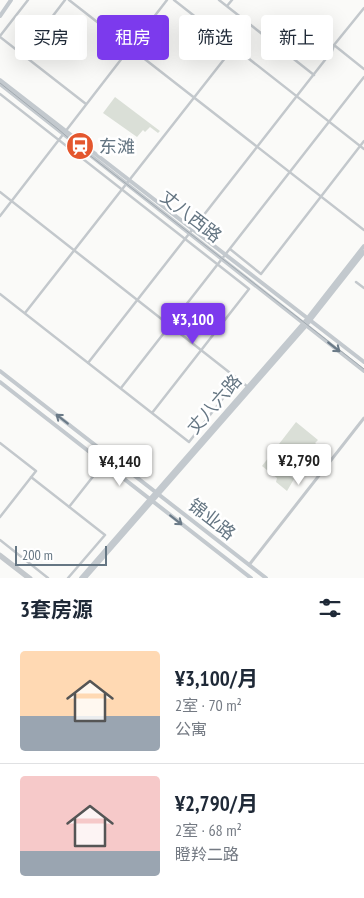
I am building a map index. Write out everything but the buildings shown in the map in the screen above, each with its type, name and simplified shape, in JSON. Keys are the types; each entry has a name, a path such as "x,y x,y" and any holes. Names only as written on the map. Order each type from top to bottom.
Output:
{"main road":[{"path":"0,16 11,0"},
{"name":"丈八西路","path":"0,80 307,322 364,370"},
{"name":"丈八西路","path":"0,84 64,132"},
{"name":"丈八六路","path":"83,578 248,386 307,322 364,246"},
{"name":"丈八六路","path":"156,493 307,322 364,252"},
{"name":"丈八西路","path":"307,322 318,326 363,359"},
{"name":"锦业路","path":"0,371 266,578"},
{"name":"锦业路","path":"0,382 251,578"}],"street":[{"path":"15,48 0,36 28,0"},
{"path":"55,15 67,0 97,23"},
{"path":"155,15 167,0"},
{"path":"174,0 193,15"},
{"path":"219,0 238,15"},
{"path":"227,6 232,0"},
{"path":"88,363 256,146 314,75 332,51 334,45 364,8"},
{"path":"251,26 314,75"},
{"path":"334,45 364,69"},
{"path":"29,60 86,104"},
{"path":"0,216 121,60"},
{"path":"145,60 364,230"},
{"path":"25,313 222,60"},
{"path":"251,60 364,149"},
{"path":"121,388 364,77"},
{"path":"0,94 249,289 152,413"},
{"path":"230,249 261,274 364,141"},
{"path":"0,192 248,386"},
{"path":"356,282 364,288"},
{"path":"0,294 189,442 238,379"},
{"path":"249,565 364,418"},
{"path":"0,443 36,471 2,512 0,517"},
{"path":"69,507 95,474"},
{"path":"31,477 105,535 68,578"},
{"path":"0,540 48,578"},
{"path":"0,556 26,578"},
{"path":"0,556 31,578"}],"shaded area":[{"path":"115,97 160,131 158,133 150,127 145,132 143,130 137,137 103,113"},
{"path":"296,422 318,440 315,443 321,448 312,456 307,454 290,476 294,479 287,491 276,482 277,478 262,466"}],"tram line":[{"path":"0,83 79,147 364,369"}],"place":[{"name":"东滩","path":"80,146"}]}
